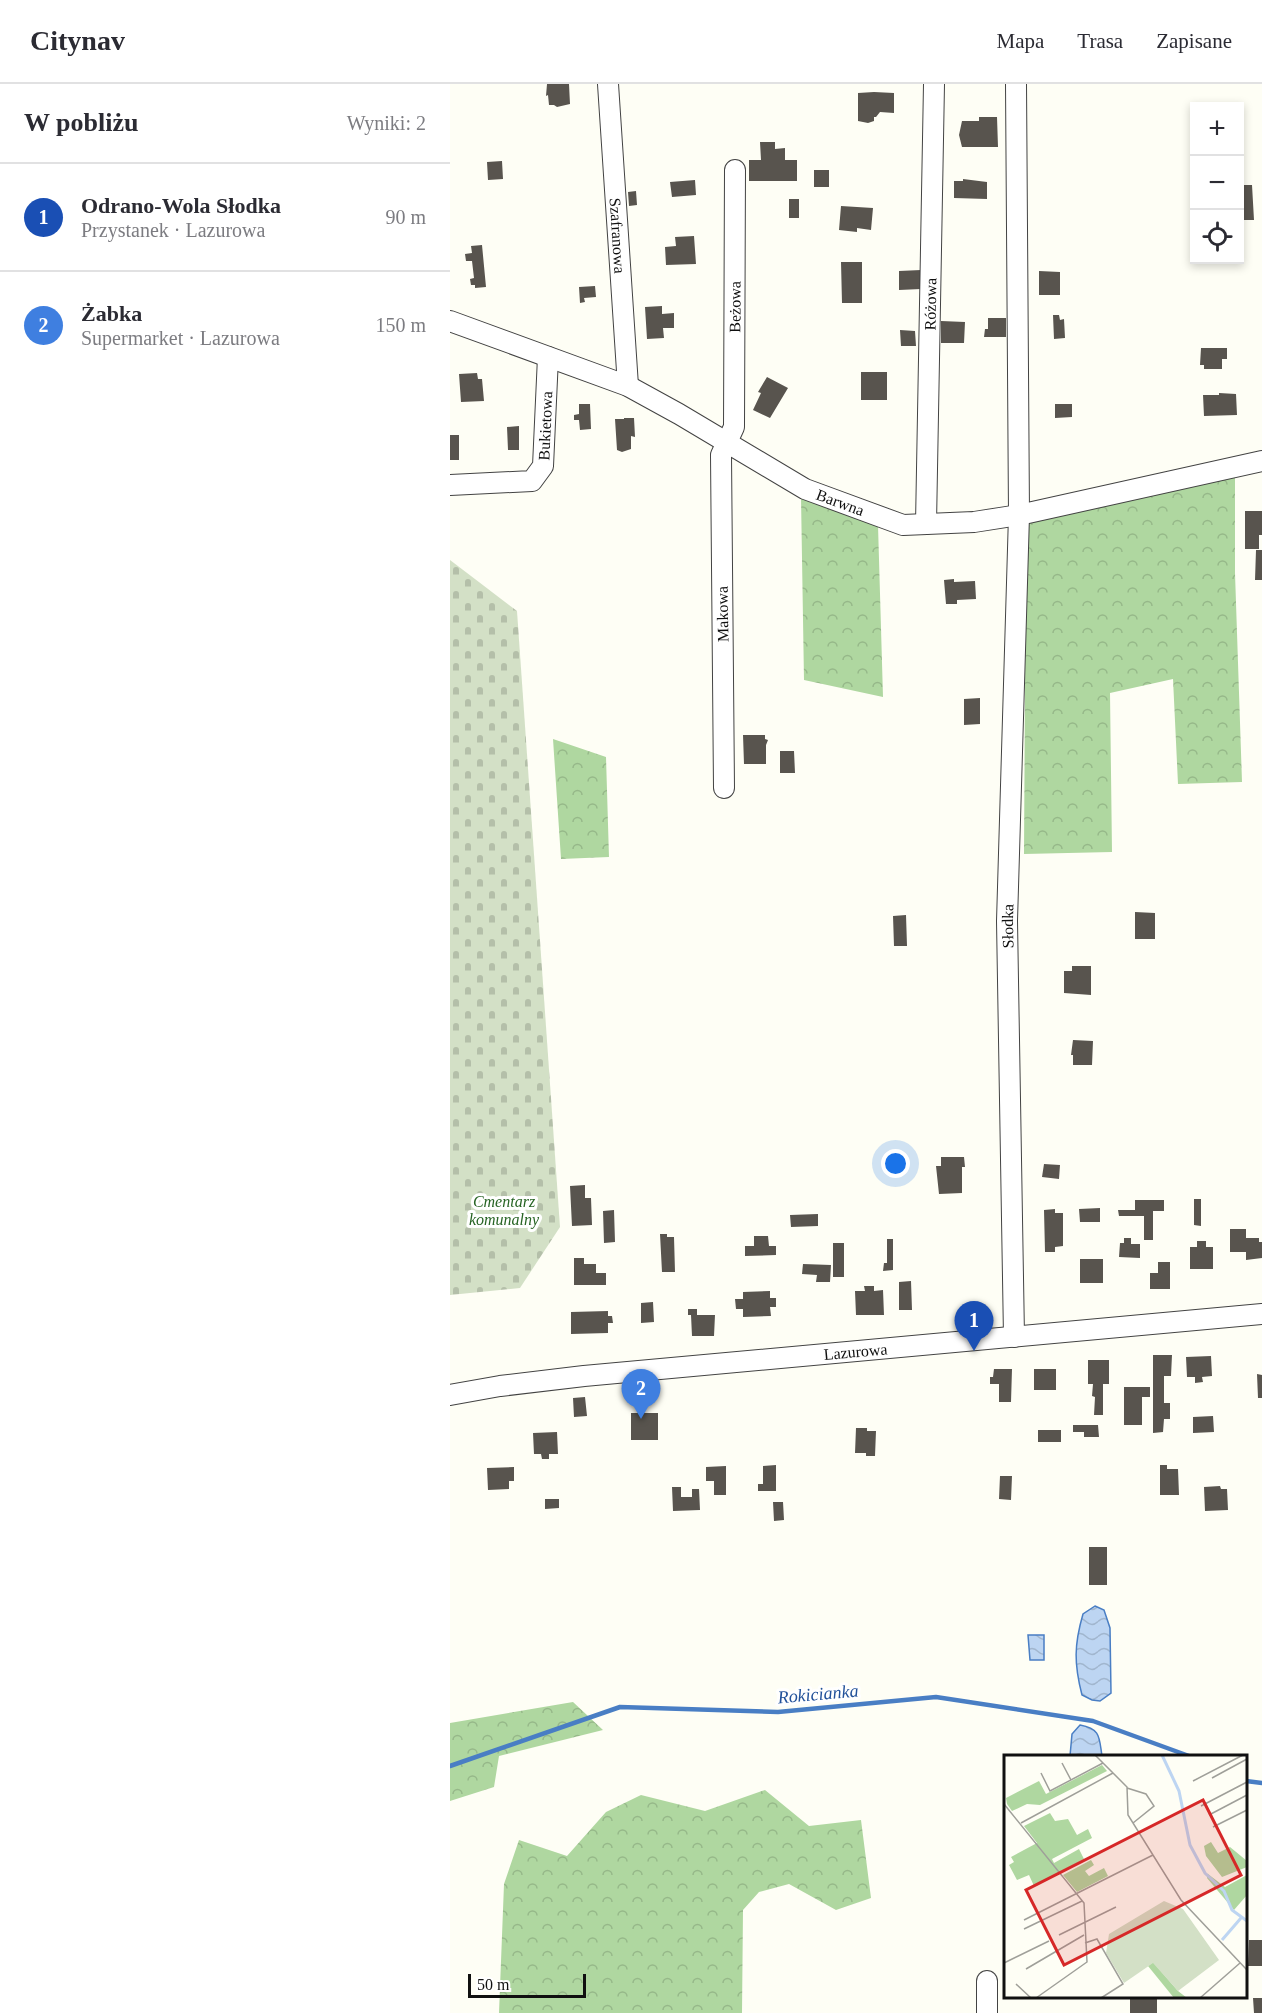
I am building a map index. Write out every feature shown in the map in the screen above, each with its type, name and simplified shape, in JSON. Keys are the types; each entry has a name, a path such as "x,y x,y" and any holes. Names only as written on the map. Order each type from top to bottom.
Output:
{"street":[{"name":"Szafranowa","path":"608,84 628,386"},
{"name":"Różowa","path":"926,524 933,84"},
{"name":"Słodka","path":"1014,1337 1006,921 1019,515 1016,84"},
{"name":"Beżowa","path":"726,442 734,426 735,170"},
{"name":"Barwna","path":"450,321 628,386 805,489 903,525 974,522 1019,515 1262,462"},
{"name":"Bukietowa","path":"450,485 532,481 543,466 548,357"},
{"name":"Makowa","path":"724,788 721,455 726,442"},
{"name":"Lazurowa","path":"450,1395 573,1377 1262,1314"},
{"path":"987,1981 987,2013"}],"green space":[{"path":"1235,472 1235,573 1242,782 1178,784 1173,679 1110,693 1112,852 1024,854 1026,522"},
{"path":"801,497 878,525 883,697 804,680"},
{"name":"Cmentarz komunalny","path":"450,560 517,611 560,1227 520,1288 450,1295"},
{"path":"553,739 606,757 609,857 561,859"},
{"path":"573,1702 603,1730 499,1756 494,1787 450,1801 450,1723"},
{"path":"765,1790 809,1826 861,1820 871,1898 836,1910 789,1884 759,1892 743,1910 742,2013 499,2013 504,1884 519,1840 567,1856 606,1812 641,1795 705,1811"}],"water":[{"path":"1095,1606 1104,1610 1110,1628 1111,1693 1100,1701 1082,1695 1076,1664 1078,1635 1083,1614"},
{"path":"1028,1635 1044,1635 1044,1660 1030,1660"},
{"path":"1080,1725 1092,1729 1098,1735 1102,1755 1070,1755 1072,1734"}],"building":[{"path":"547,84 569,84 570,104 557,107 549,105 548,95 546,96"},
{"path":"858,93 894,93 894,113 880,112 874,117 874,121 868,123 858,121"},
{"path":"979,117 997,117 998,147 962,147 959,135 962,121 979,121"},
{"path":"760,142 775,142 775,149 785,148 785,160 797,160 797,181 749,181 749,160 761,160"},
{"path":"502,161 503,179 488,180 487,162"},
{"path":"814,170 829,170 829,187 814,187"},
{"path":"963,179 987,182 987,199 954,198 954,181 963,181"},
{"path":"695,180 696,195 672,197 670,182"},
{"path":"1244,185 1252,185 1254,220 1244,220"},
{"path":"636,191 637,205 629,206 628,192"},
{"path":"789,199 799,199 799,218 789,218"},
{"path":"841,206 873,208 871,230 857,228 857,232 839,230"},
{"path":"694,236 696,264 666,265 665,247 676,246 675,237"},
{"path":"482,245 486,287 475,288 475,285 471,285 470,279 474,278 472,261 466,261 465,254 472,253 471,246"},
{"path":"841,262 862,262 862,303 842,303"},
{"path":"921,270 921,289 899,290 899,271"},
{"path":"1039,271 1060,272 1060,295 1039,295"},
{"path":"595,286 596,297 584,298 585,302 580,303 579,287"},
{"path":"662,306 662,314 674,313 674,328 663,328 664,338 647,339 645,307"},
{"path":"1053,315 1059,315 1060,320 1064,319 1065,338 1054,339"},
{"path":"988,318 1006,318 1006,337 984,337 985,329 988,329"},
{"path":"941,321 965,322 964,343 941,343"},
{"path":"900,330 915,331 916,346 901,346"},
{"path":"1201,348 1227,348 1227,359 1222,359 1222,369 1204,369 1204,365 1200,365"},
{"path":"861,372 887,372 887,400 861,400"},
{"path":"477,373 478,379 482,379 484,401 461,402 459,374"},
{"path":"767,377 788,388 770,418 753,410 761,393 758,392"},
{"path":"1219,393 1236,394 1237,415 1204,416 1203,395 1219,395"},
{"path":"579,404 590,404 591,429 580,430 579,420 574,420 574,415 579,414"},
{"path":"1055,404 1072,404 1072,417 1055,418"},
{"path":"634,418 635,437 631,436 631,449 622,452 617,450 615,419"},
{"path":"519,426 519,450 508,450 507,427"},
{"path":"450,435 459,435 459,460 450,460"},
{"path":"1245,511 1262,511 1262,535 1259,535 1259,549 1245,549"},
{"path":"1256,550 1262,550 1262,580 1255,580"},
{"path":"954,579 954,582 975,581 976,599 957,600 957,604 946,604 944,580"},
{"path":"980,698 980,724 964,725 964,699"},
{"path":"743,735 765,735 765,739 768,740 766,764 744,764"},
{"path":"780,751 794,751 795,773 780,773"},
{"path":"1135,912 1155,913 1155,939 1135,939"},
{"path":"906,915 907,946 894,946 893,916"},
{"path":"1072,966 1091,966 1091,995 1064,993 1064,971 1072,971"},
{"path":"1073,1040 1093,1041 1092,1065 1073,1065 1073,1055 1071,1055"},
{"path":"941,1157 964,1157 962,1193 939,1194 936,1166 941,1166"},
{"path":"1044,1164 1060,1165 1059,1179 1042,1177"},
{"path":"585,1185 585,1198 591,1198 592,1225 572,1226 570,1186"},
{"path":"1194,1199 1201,1199 1201,1226 1194,1225"},
{"path":"1135,1200 1164,1200 1164,1211 1153,1211 1153,1240 1144,1240 1144,1216 1119,1216 1118,1210 1135,1210"},
{"path":"1100,1208 1100,1222 1080,1222 1079,1209"},
{"path":"1055,1209 1055,1213 1063,1213 1063,1246 1055,1247 1055,1252 1045,1252 1044,1210"},
{"path":"614,1210 615,1242 604,1243 603,1211"},
{"path":"818,1214 818,1226 791,1227 790,1215"},
{"path":"1230,1229 1246,1229 1246,1238 1259,1238 1259,1242 1262,1242 1262,1258 1246,1260 1246,1252 1230,1252"},
{"path":"660,1234 674,1237 675,1272 662,1272"},
{"path":"754,1236 768,1236 769,1246 776,1246 776,1255 745,1256 745,1246 754,1246"},
{"path":"1124,1238 1131,1238 1131,1244 1140,1244 1140,1258 1119,1257 1120,1243 1124,1243"},
{"path":"887,1239 893,1239 893,1270 883,1271 884,1263 887,1263"},
{"path":"1197,1241 1206,1241 1206,1247 1213,1247 1213,1269 1190,1269 1190,1247 1197,1247"},
{"path":"833,1243 844,1243 844,1277 833,1277"},
{"path":"574,1258 584,1258 584,1264 596,1264 596,1273 606,1273 606,1285 574,1285"},
{"path":"1080,1259 1103,1259 1103,1283 1080,1283"},
{"path":"1158,1262 1170,1262 1170,1289 1150,1289 1150,1273 1158,1273"},
{"path":"803,1264 831,1265 830,1282 816,1282 817,1275 802,1274"},
{"path":"911,1281 912,1310 899,1310 899,1282"},
{"path":"864,1286 874,1286 874,1291 883,1290 884,1315 856,1315 855,1291 865,1291"},
{"path":"770,1291 770,1298 776,1298 776,1307 770,1307 771,1316 743,1317 743,1309 736,1309 735,1299 743,1299 743,1292"},
{"path":"653,1302 654,1322 641,1323 641,1303"},
{"path":"688,1309 697,1309 697,1315 715,1315 714,1336 692,1336 691,1315 688,1315"},
{"path":"608,1311 608,1316 612,1316 613,1323 608,1323 608,1333 571,1334 571,1312"},
{"path":"1153,1355 1172,1355 1171,1376 1164,1376 1164,1403 1170,1403 1170,1419 1164,1419 1163,1432 1153,1433"},
{"path":"1211,1356 1212,1376 1202,1377 1203,1382 1195,1383 1195,1377 1187,1377 1186,1357"},
{"path":"1088,1360 1109,1360 1109,1384 1103,1384 1103,1415 1094,1415 1095,1397 1092,1396 1093,1384 1088,1384"},
{"path":"994,1369 1012,1369 1011,1402 999,1402 999,1384 990,1384 990,1377 993,1377"},
{"path":"1034,1369 1056,1369 1056,1390 1034,1390"},
{"path":"1257,1374 1262,1375 1262,1398 1258,1398"},
{"path":"1124,1387 1150,1387 1150,1397 1142,1397 1142,1425 1124,1425"},
{"path":"585,1397 587,1416 574,1417 573,1398"},
{"path":"631,1413 658,1413 658,1440 631,1440"},
{"path":"1213,1416 1214,1432 1193,1433 1193,1417"},
{"path":"1073,1425 1098,1425 1099,1437 1084,1437 1084,1432 1073,1432"},
{"path":"856,1428 876,1431 875,1456 855,1453"},
{"path":"1038,1430 1061,1430 1061,1442 1038,1442"},
{"path":"557,1432 558,1454 549,1454 549,1459 542,1459 541,1454 534,1454 533,1433"},
{"path":"776,1465 776,1491 758,1491 758,1484 763,1484 763,1466"},
{"path":"1160,1465 1167,1465 1167,1469 1178,1469 1179,1495 1160,1495"},
{"path":"726,1466 726,1495 714,1495 714,1481 706,1481 706,1467"},
{"path":"514,1467 514,1481 509,1481 509,1489 488,1490 487,1468"},
{"path":"1000,1476 1012,1476 1011,1500 999,1499"},
{"path":"1220,1486 1221,1489 1227,1489 1228,1510 1205,1511 1204,1487"},
{"path":"672,1487 681,1487 681,1497 692,1497 692,1489 699,1489 700,1510 673,1511"},
{"path":"545,1499 559,1499 559,1508 545,1509"},
{"path":"773,1502 783,1502 784,1520 774,1521"},
{"path":"1089,1547 1107,1547 1107,1585 1089,1585"},
{"path":"1249,1940 1262,1940 1262,1966 1248,1966"},
{"path":"1130,1998 1157,1998 1157,2013 1130,2013"},
{"path":"1253,1998 1262,1998 1262,2013 1254,2013"}],"waterway":[{"name":"Rokicianka","path":"450,1766 620,1707 778,1712 936,1697 1093,1721 1186,1755"},
{"name":"Rokicianka","path":"1247,1781 1262,1783"}],"place":[{"name":"Odrano-Wola Słodka","path":"974,1351"},
{"name":"Żabka","path":"641,1419"}]}
